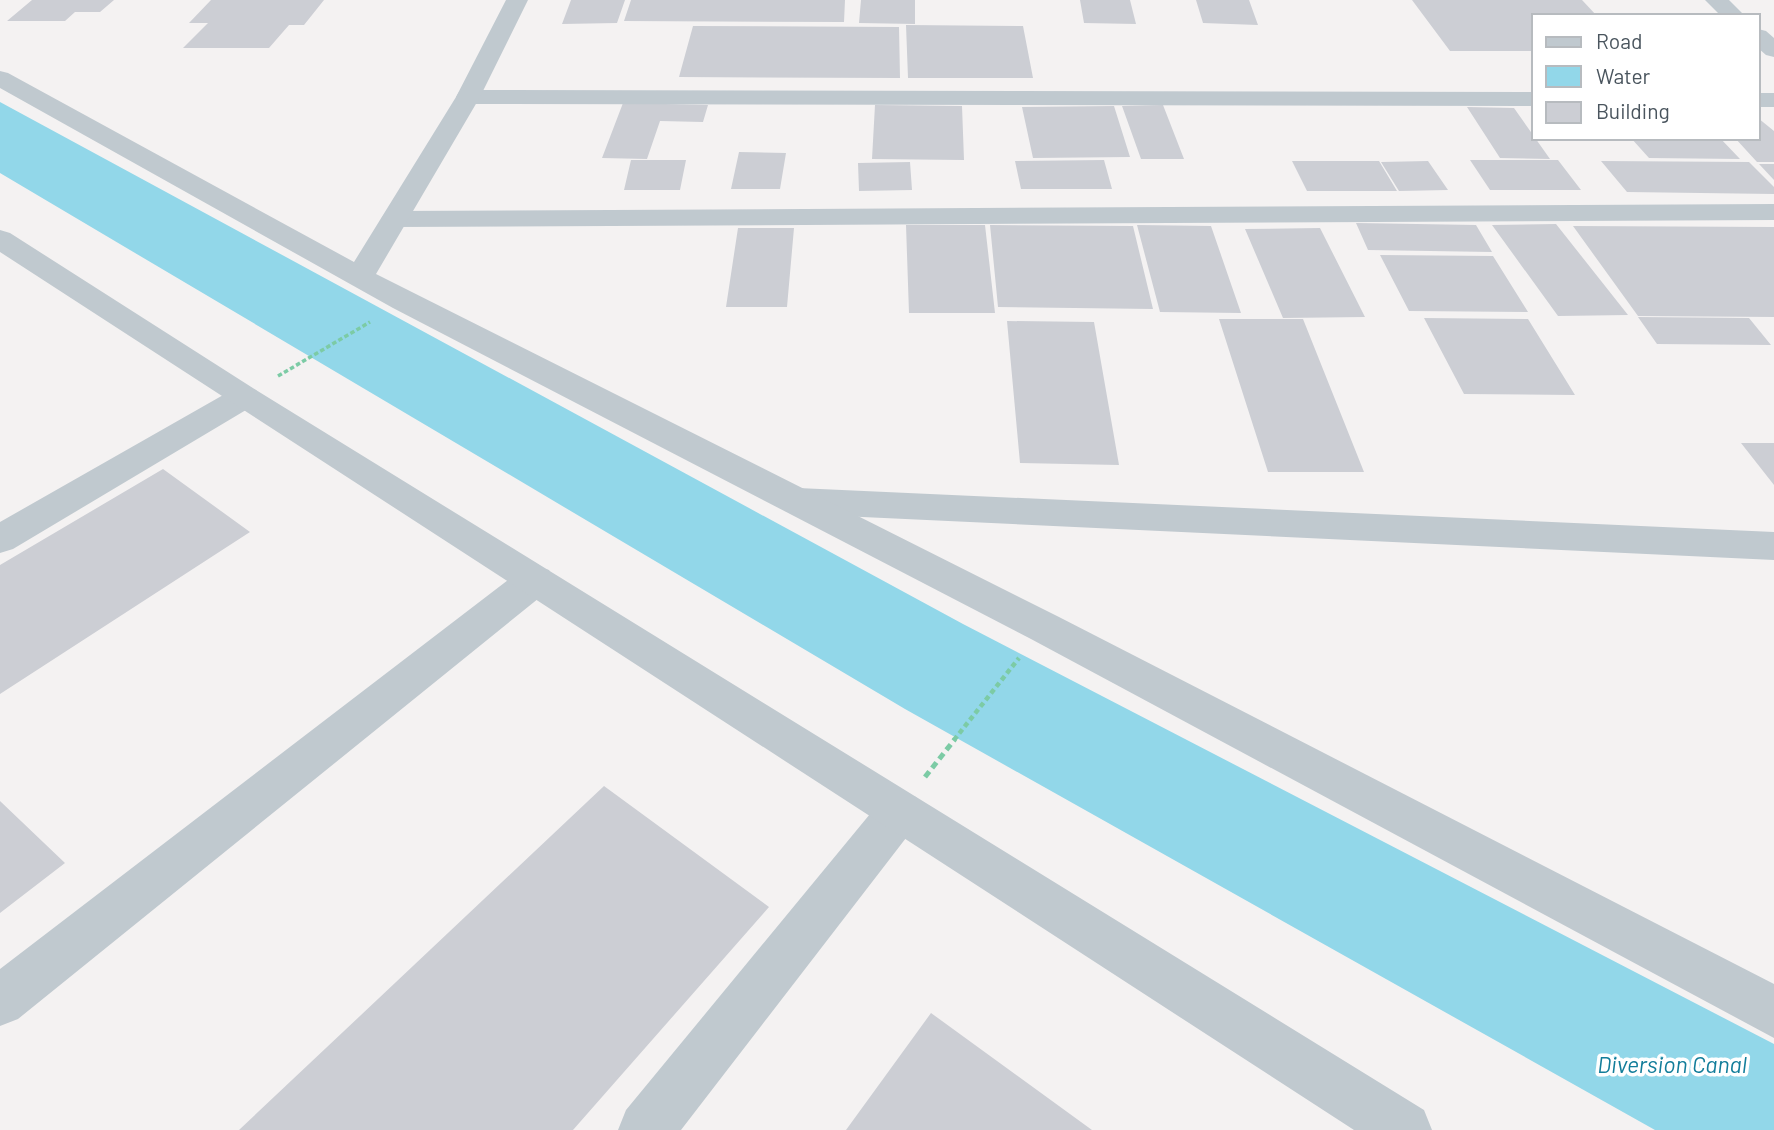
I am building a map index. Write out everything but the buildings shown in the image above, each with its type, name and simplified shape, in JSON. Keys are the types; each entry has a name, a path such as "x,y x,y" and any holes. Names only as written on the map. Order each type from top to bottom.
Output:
{"street":[{"path":"359,278 468,97 517,0"},
{"path":"1716,0 1732,14"},
{"path":"1760,38 1774,50"},
{"path":"0,78 359,278 798,500 1774,1012"},
{"path":"468,97 1532,99"},
{"path":"395,219 1774,212"},
{"path":"0,239 244,397 1405,1130"},
{"path":"0,539 244,397"},
{"path":"798,500 1774,546"},
{"path":"0,1001 535,580"},
{"path":"646,1130 900,811"}],"path":[{"path":"286,372 381,316"},
{"path":"931,768 1016,662"}],"water":[{"name":"Diversion Canal","path":"0,102 963,624 1774,1044 1774,1130 1655,1130 905,709 0,173"}]}
